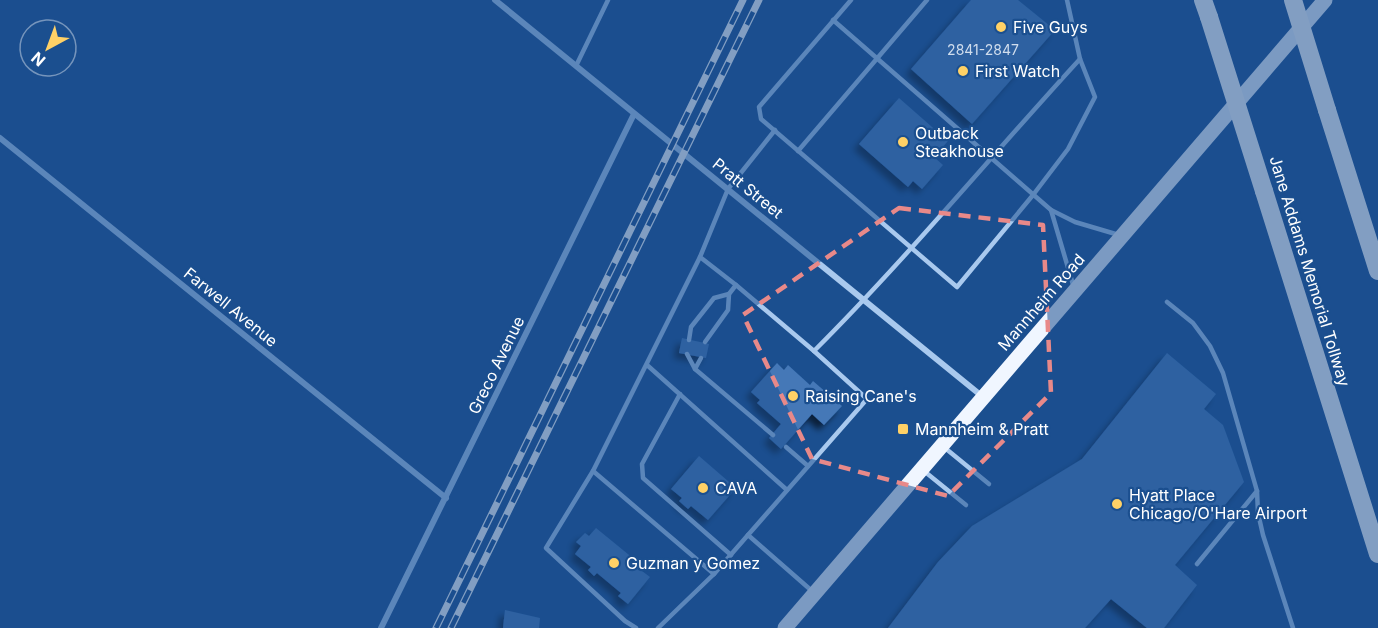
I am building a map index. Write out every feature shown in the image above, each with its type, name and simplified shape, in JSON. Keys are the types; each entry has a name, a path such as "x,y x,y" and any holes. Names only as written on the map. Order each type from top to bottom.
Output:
{"highway":[{"path":"1293,0 1378,271"},
{"name":"Jane Addams Memorial Tollway","path":"1206,8 1378,554"}],"main road":[{"name":"Mannheim Road","path":"785,628 1325,0"}],"street":[{"name":"Pratt Street","path":"495,0 983,397"},
{"name":"Greco Avenue","path":"381,628 634,114"},
{"name":"Farwell Avenue","path":"0,138 446,498"}],"lane":[{"path":"576,66 608,0"},
{"path":"851,0 759,107 761,119 957,287 1034,195 1068,149 1095,97 1080,59 1067,0"},
{"path":"798,151 927,0"},
{"path":"833,20 1051,210 1075,222 1121,236"},
{"path":"814,351 912,249 990,158 1080,59"},
{"path":"636,628 625,621 546,548 594,471 700,257 728,189 775,130"},
{"path":"1051,210 1075,291"},
{"path":"658,628 714,574 867,399 814,351 700,257"},
{"path":"705,342 728,310 729,294 736,285"},
{"path":"688,340 691,327 714,298 729,294"},
{"path":"1167,302 1193,323 1210,346 1223,373 1257,491 1258,513 1263,535 1293,628"},
{"path":"687,354 695,369 773,435"},
{"path":"695,369 701,358"},
{"path":"647,365 787,490"},
{"path":"680,394 642,464 643,478 731,555"},
{"path":"942,445 989,484"},
{"path":"786,447 808,466"},
{"path":"922,469 966,506"},
{"path":"594,471 714,574"},
{"path":"1197,564 1257,491"},
{"path":"748,536 815,594"}],"highlighted area":[{"path":"899,208 1043,225 1051,393 948,496 812,459 743,315"}],"building":[{"path":"971,0 1018,0 1055,30 972,124 911,69"},
{"name":"Outback Steakhouse","path":"899,98 948,141 934,157 943,165 922,189 913,181 908,187 859,144"},
{"path":"682,338 709,344 706,358 679,353"},
{"name":"Hyatt Place Chicago/O'Hare Airport","path":"1167,353 1216,394 1204,409 1223,425 1244,482 1175,565 1197,585 1164,628 1147,628 1111,599 1085,628 888,628 938,562 972,526 1082,459"},
{"name":"Raising Cane's","path":"777,363 784,370 788,365 810,385 813,381 842,406 824,425 812,414 781,449 769,438 781,424 757,403 760,400 751,392"},
{"name":"CAVA","path":"699,456 736,488 708,520 691,506 688,509 679,501 682,498 671,489"},
{"name":"Guzman y Gomez","path":"596,528 646,566 642,571 650,577 628,604 618,596 621,593 597,573 594,576 588,570 591,567 575,554 581,546 576,542 585,533 589,536"},
{"path":"505,610 540,618 539,628 503,628"}],"railway":[{"path":"436,628 743,0"},
{"path":"451,628 759,0"}],"place":[{"name":"Five Guys","path":"1001,27"},
{"name":"First Watch","path":"963,71"},
{"name":"Outback Steakhouse","path":"903,142"},
{"name":"Raising Cane's","path":"793,396"},
{"name":"Mannheim & Pratt","path":"903,429"},
{"name":"CAVA","path":"703,488"},
{"name":"Hyatt Place Chicago/O'Hare Airport","path":"1117,504"},
{"name":"Guzman y Gomez","path":"614,563"}]}
